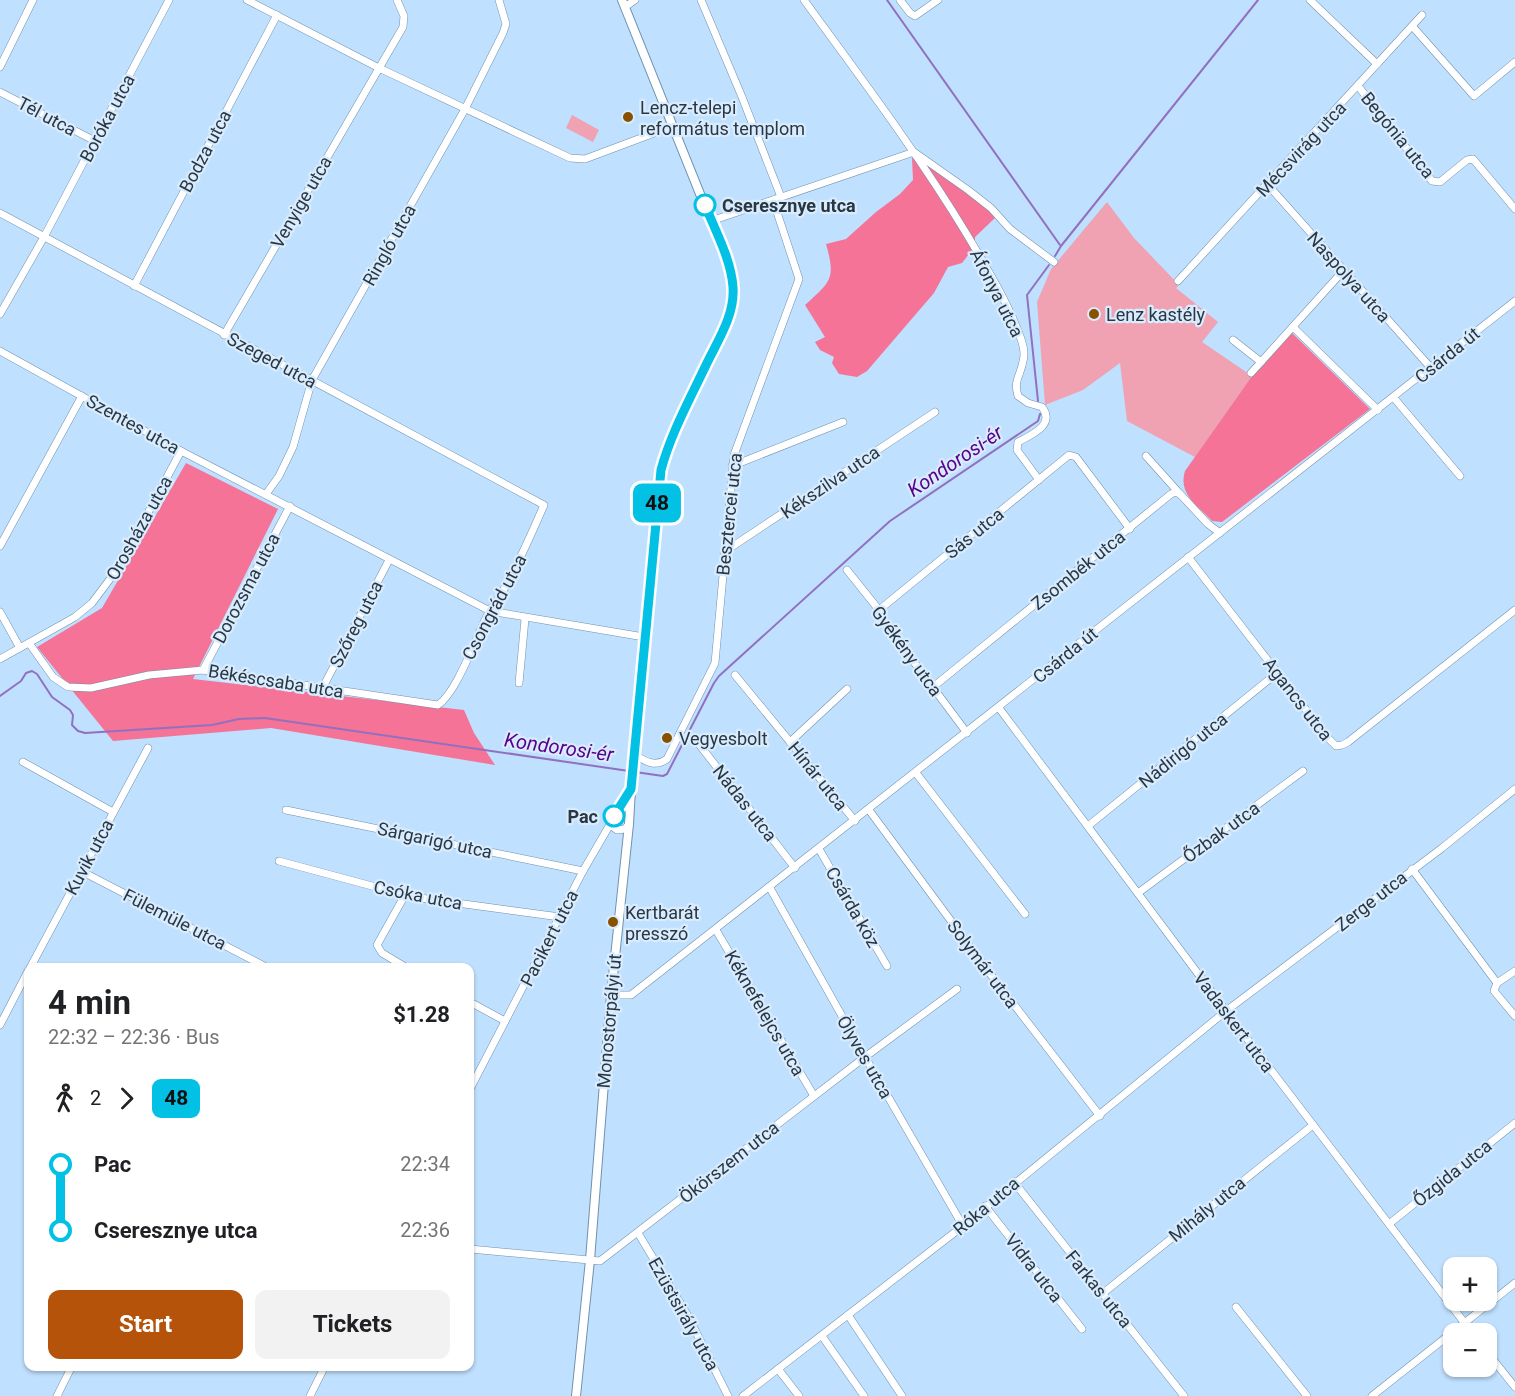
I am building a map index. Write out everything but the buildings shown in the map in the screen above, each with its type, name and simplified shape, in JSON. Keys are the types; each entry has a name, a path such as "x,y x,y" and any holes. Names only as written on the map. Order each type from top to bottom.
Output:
{"street":[{"path":"0,67 33,0"},
{"name":"Boróka utca","path":"0,314 44,237 169,0"},
{"name":"Venyige utca","path":"224,335 403,27 404,16 397,0"},
{"name":"Ringló utca","path":"312,380 465,110 506,24 499,0"},
{"path":"623,3 635,0"},
{"path":"701,0 742,97 780,197"},
{"name":"Áfonya utca","path":"804,0 914,152 980,257 1022,340 1023,361 1017,374 1017,392 1020,399 1042,407 1047,414 1047,419 1041,430 1018,442 1017,450 1039,480"},
{"path":"900,0 915,16 938,0"},
{"path":"1310,0 1377,64"},
{"path":"253,1 379,68 570,158 585,159 673,126"},
{"name":"Monostorpályi út","path":"576,1396 590,1260 610,995 629,824 633,754 661,470 676,428 727,323 733,300 729,266 623,3"},
{"name":"Bodza utca","path":"134,286 277,15"},
{"name":"Mécsvirág utca","path":"1178,281 1422,15"},
{"path":"1413,27 1474,96 1515,62"},
{"name":"Begónia utca","path":"1358,86 1432,181 1440,182 1467,160 1473,159 1515,209"},
{"name":"Tél utca","path":"0,92 95,141"},
{"path":"711,221 914,152"},
{"name":"Áfonya utca","path":"914,152 976,196 991,208 1010,229 1054,262"},
{"name":"Naspolya utca","path":"1268,185 1431,368"},
{"name":"Besztercei utca","path":"633,754 656,764 667,759 715,663 732,465 742,428 799,279 773,200"},
{"name":"Szeged utca","path":"0,213 544,505"},
{"path":"1251,373 1344,270"},
{"name":"Csárda út","path":"610,995 631,995 716,930 1515,301"},
{"path":"1293,327 1378,410"},
{"path":"1233,340 1261,362"},
{"name":"Szentes utca","path":"0,351 182,451 486,609 525,619 644,638"},
{"path":"267,494 293,447 312,380"},
{"path":"0,546 82,396"},
{"path":"1394,398 1460,477"},
{"name":"Kékszilva utca","path":"724,552 935,412"},
{"path":"732,465 843,422"},
{"name":"Orosháza utca","path":"0,659 75,617 107,586 182,451"},
{"name":"Sás utca","path":"879,610 1069,455 1076,457 1130,529"},
{"path":"1146,456 1208,524 1220,532"},
{"name":"Zsombék utca","path":"933,687 1171,494 1176,492 1180,494"},
{"name":"Csongrád utca","path":"438,705 445,700 458,676 486,609 514,570 544,505"},
{"name":"Dorozsma utca","path":"203,669 290,506"},
{"name":"Agancs utca","path":"1188,557 1336,746 1342,746 1515,609"},
{"name":"Szőreg utca","path":"322,689 389,560"},
{"name":"Gyékény utca","path":"847,570 879,610 885,623 967,733"},
{"path":"0,612 20,648"},
{"path":"519,683 525,619"},
{"name":"Békéscsaba utca","path":"29,643 53,677 68,687 91,687 149,675 203,669 438,705"},
{"name":"Nádirigó utca","path":"1088,826 1277,673"},
{"name":"Hínár utca","path":"735,675 855,821"},
{"path":"790,742 847,689"},
{"name":"Vadaskert utca","path":"999,708 1312,1125 1464,1322"},
{"name":"Nádas utca","path":"695,739 795,868"},
{"name":"Kuvik utca","path":"32,963 148,748"},
{"path":"22,762 113,812"},
{"name":"Őzbak utca","path":"1138,893 1304,771"},
{"path":"916,773 1025,914"},
{"name":"Pacikert utca","path":"474,1080 583,871 631,789"},
{"name":"Zerge utca","path":"1226,1011 1358,913 1515,789"},
{"name":"Sárgarigó utca","path":"286,810 583,871"},
{"name":"Solymár utca","path":"869,810 988,971 1100,1116"},
{"path":"612,820 613,827 617,830 625,829 629,824"},
{"name":"Csárda köz","path":"819,849 887,966"},
{"name":"Csóka utca","path":"279,861 405,895 560,916"},
{"path":"1412,869 1497,983"},
{"name":"Fülemüle utca","path":"81,871 258,963"},
{"name":"Ölyves utca","path":"770,888 864,1057 963,1226"},
{"path":"399,963 382,953 377,945 405,895"},
{"name":"Kéknefelejcs utca","path":"716,930 814,1096"},
{"path":"1515,971 1497,983 1494,991 1515,1016"},
{"name":"Kuvik utca","path":"0,1025 24,979"},
{"name":"Ökörszem utca","path":"590,1260 600,1261 638,1233 864,1057 957,989"},
{"path":"474,1004 505,1022"},
{"name":"Róka utca","path":"742,1396 963,1226 1226,1011"},
{"name":"Őzgida utca","path":"1389,1224 1515,1123"},
{"name":"Mihály utca","path":"1102,1294 1312,1125"},
{"name":"Farkas utca","path":"1014,1182 1184,1396"},
{"name":"Vidra utca","path":"985,1206 1082,1329"},
{"name":"Ezüstsirály utca","path":"638,1233 687,1316 728,1396"},
{"path":"474,1249 590,1260"},
{"path":"1372,1396 1515,1283"},
{"path":"1236,1308 1307,1396"},
{"path":"848,1315 902,1396"},
{"path":"822,1336 864,1396"},
{"path":"1497,1365 1515,1388"},
{"path":"778,1369 799,1396"},
{"path":"57,1396 70,1371"},
{"path":"310,1396 322,1371"}],"shaded area":[{"path":"572,115 599,130 593,142 566,128"},
{"path":"912,158 923,160 990,210 996,217 975,237 975,246 962,263 948,267 934,293 867,371 857,377 839,374 832,363 834,357 820,350 815,342 825,337 805,305 829,279 831,265 826,244 846,239 900,194 913,180"},
{"path":"1107,202 1134,238 1179,285 1176,288 1218,322 1202,342 1252,376 1195,457 1127,421 1120,363 1083,390 1045,405 1037,302 1051,269"},
{"path":"1291,332 1370,409 1222,522 1212,521 1190,499 1184,486 1185,471 1252,376"},
{"path":"186,463 278,509 193,679 464,710 474,733 495,765 271,728 113,741 37,647 102,608"}],"waterway":[{"path":"887,0 1060,245"},
{"name":"Kondorosi-ér","path":"1055,256 1258,0"},
{"name":"Kondorosi-ér","path":"1038,401 1027,295 1049,265"},
{"name":"Kondorosi-ér","path":"635,772 663,776 667,774 719,676 890,521 1038,421 1040,414"},
{"name":"Kondorosi-ér","path":"0,696 21,681 26,673 32,671 37,674 52,697 70,710 73,715 72,725 78,731 85,733 212,725 239,719 265,718 629,771"}],"bus line":[{"name":"48","path":"614,816 631,789 661,470 676,428 727,323 733,300 732,276 705,205"}],"place":[{"name":"Lencz-telepi református templom","path":"628,117"},
{"name":"Cseresznye utca","path":"705,205"},
{"name":"Lenz kastély","path":"1094,314"},
{"name":"Vegyesbolt","path":"667,738"},
{"name":"Pac","path":"614,816"},
{"name":"Kertbarát presszó","path":"613,922"}]}
